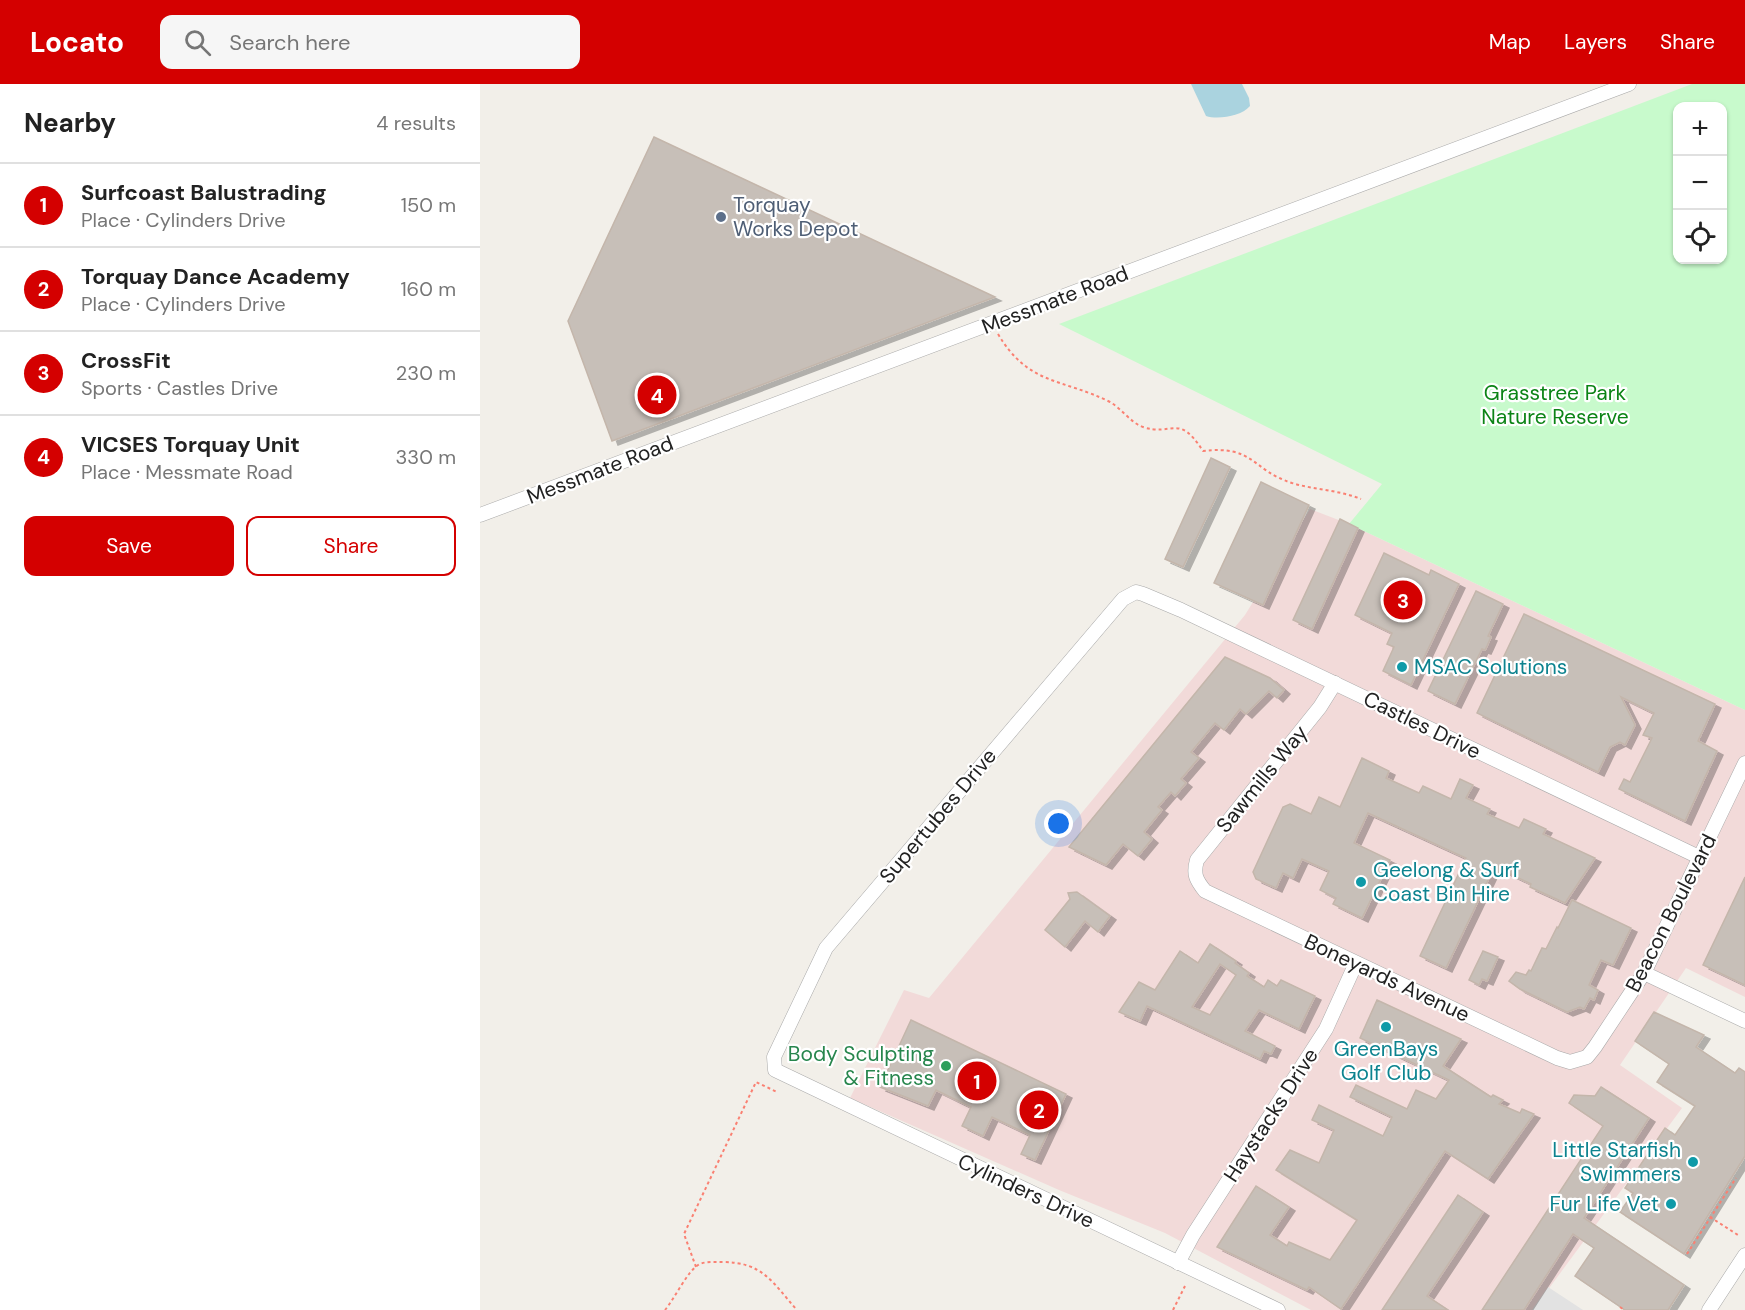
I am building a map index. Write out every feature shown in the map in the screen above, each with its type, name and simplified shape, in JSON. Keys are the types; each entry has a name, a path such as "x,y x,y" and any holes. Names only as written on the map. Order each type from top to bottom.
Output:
{"street":[{"name":"Messmate Road","path":"480,515 1629,84"},
{"name":"Supertubes Drive","path":"775,1070 774,1057 826,948 1123,599 1136,592 1143,594"},
{"name":"Castles Drive","path":"1143,594 1701,858"},
{"name":"Sawmills Way","path":"1194,876 1197,860 1320,707 1335,683"},
{"name":"Beacon Boulevard","path":"1587,1057 1644,973 1745,763"},
{"name":"Boneyards Avenue","path":"1194,876 1205,891 1557,1058 1570,1062 1587,1057"},
{"name":"Haystacks Drive","path":"1178,1263 1199,1226 1326,1029 1356,963"},
{"path":"1644,973 1745,1021"},
{"name":"Cylinders Drive","path":"775,1070 1278,1310"},
{"path":"1709,1310 1745,1256"}],"path":[{"path":"994,323 999,335 1021,365 1106,400 1141,426 1178,428 1194,438 1203,451 1233,450 1289,482 1345,492 1361,499"},
{"path":"696,1267 684,1234 689,1223 756,1082 777,1092"},
{"path":"1686,1254 1736,1178"},
{"path":"1710,1217 1738,1235"},
{"path":"665,1310 696,1267 710,1262 751,1265 783,1291 797,1310"},
{"path":"1173,1310 1185,1286"},
{"path":"1620,1307 1624,1310"}],"shaded area":[{"path":"1310,509 1349,524 1745,710 1745,997 1686,968 1620,1065 1682,1108 1533,1310 1311,1310 1165,1233 1059,1190 850,1098 904,990 929,998 1245,615"},
{"path":"1548,1287 1583,1310 1532,1310"}],"green space":[{"name":"Grasstree Park Nature Reserve","path":"1692,84 1745,84 1745,710 1349,524 1382,484 1059,324"}],"water":[{"path":"1191,84 1242,84 1250,106 1230,116 1217,118 1206,116"}],"building":[{"name":"Torquay Works Depot","path":"654,137 995,297 612,441 568,321"},
{"path":"1211,458 1230,467 1183,567 1165,559"},
{"path":"1261,482 1309,505 1263,605 1214,583"},
{"path":"1340,519 1358,528 1312,629 1293,620"},
{"path":"1384,553 1429,575 1431,570 1459,584 1411,685 1383,671 1394,647 1387,644 1392,633 1355,615"},
{"path":"1476,591 1503,604 1488,636 1491,637 1487,646 1485,650 1482,649 1455,704 1428,691"},
{"path":"1524,614 1715,704 1698,741 1717,751 1685,821 1619,789 1624,779 1630,782 1652,738 1643,735 1654,713 1621,697 1635,725 1625,745 1620,742 1610,747 1598,772 1477,713"},
{"path":"1225,657 1270,678 1284,690 1277,698 1269,691 1246,714 1240,709 1224,730 1215,723 1191,752 1199,758 1181,779 1186,783 1175,796 1171,792 1158,807 1162,810 1144,832 1152,839 1138,856 1123,844 1106,865 1069,847"},
{"path":"1362,758 1389,771 1386,778 1419,793 1423,786 1451,799 1460,779 1473,785 1466,798 1490,809 1487,814 1519,828 1524,819 1546,829 1543,834 1595,858 1565,903 1530,887 1531,884 1500,869 1499,873 1493,870 1446,968 1420,956 1466,858 1368,813 1354,843 1390,860 1362,918 1333,904 1336,898 1320,890 1329,871 1302,859 1293,878 1283,873 1276,888 1256,879 1253,872 1283,807 1290,804 1311,814 1319,797 1340,807"},
{"path":"1745,877 1745,985 1703,965"},
{"path":"1077,892 1110,916 1098,932 1085,921 1065,947 1045,930 1070,899 1068,893"},
{"path":"1572,900 1631,928 1613,965 1601,960 1589,985 1598,990 1594,1000 1590,998 1584,1009 1580,1007 1567,1012 1520,989 1509,981 1516,972 1526,975 1529,970 1531,971 1542,948 1546,949"},
{"path":"1210,944 1236,961 1235,963 1249,973 1247,976 1264,987 1268,980 1277,986 1281,980 1315,996 1299,1029 1259,1010 1245,1031 1275,1046 1271,1054 1264,1051 1260,1059 1147,1006 1140,1021 1119,1012 1139,982 1155,990 1180,951 1198,963","holes":["1220,964 1236,975 1210,1015 1192,1007"]},
{"path":"1483,951 1498,957 1487,981 1482,979 1479,985 1469,980"},
{"path":"1377,1000 1461,1039 1443,1066 1491,1097 1493,1095 1503,1100 1499,1104 1520,1113 1522,1109 1534,1114 1488,1179 1445,1151 1341,1309 1309,1287 1307,1290 1217,1247 1256,1186 1289,1207 1270,1235 1287,1246 1289,1242 1330,1260 1357,1220 1276,1170 1290,1150 1319,1163 1334,1130 1312,1120 1319,1105 1383,1136 1392,1117 1350,1097 1356,1085 1407,1109 1416,1090 1436,1099 1449,1080 1360,1038"},
{"path":"1654,1012 1704,1035 1696,1047 1735,1073 1739,1068 1745,1072 1745,1156 1684,1254 1620,1212 1633,1193 1625,1188 1665,1128 1675,1135 1695,1106 1657,1082 1669,1064 1635,1041"},
{"path":"911,1020 1066,1094 1035,1160 1021,1154 1030,1135 992,1117 983,1136 962,1126 971,1107 936,1090 928,1106 880,1087"},
{"path":"1601,1087 1649,1118 1584,1218 1684,1285 1668,1310 1625,1310 1575,1276 1594,1248 1573,1234 1524,1310 1482,1310 1603,1126 1569,1103 1574,1095 1595,1096"},
{"path":"1458,1195 1483,1212 1427,1296 1448,1310 1382,1310"}],"place":[{"name":"Torquay Works Depot","path":"721,217"},
{"name":"VICSES Torquay Unit","path":"657,395"},
{"name":"CrossFit","path":"1403,600"},
{"name":"MSAC Solutions","path":"1402,667"},
{"name":"Geelong & Surf Coast Bin Hire","path":"1361,882"},
{"name":"GreenBays Golf Club","path":"1386,1027"},
{"name":"Body Sculpting & Fitness","path":"946,1066"},
{"name":"Surfcoast Balustrading","path":"977,1081"},
{"name":"Torquay Dance Academy","path":"1039,1110"},
{"name":"Little Starfish Swimmers","path":"1693,1162"},
{"name":"Fur Life Vet","path":"1671,1204"}]}
